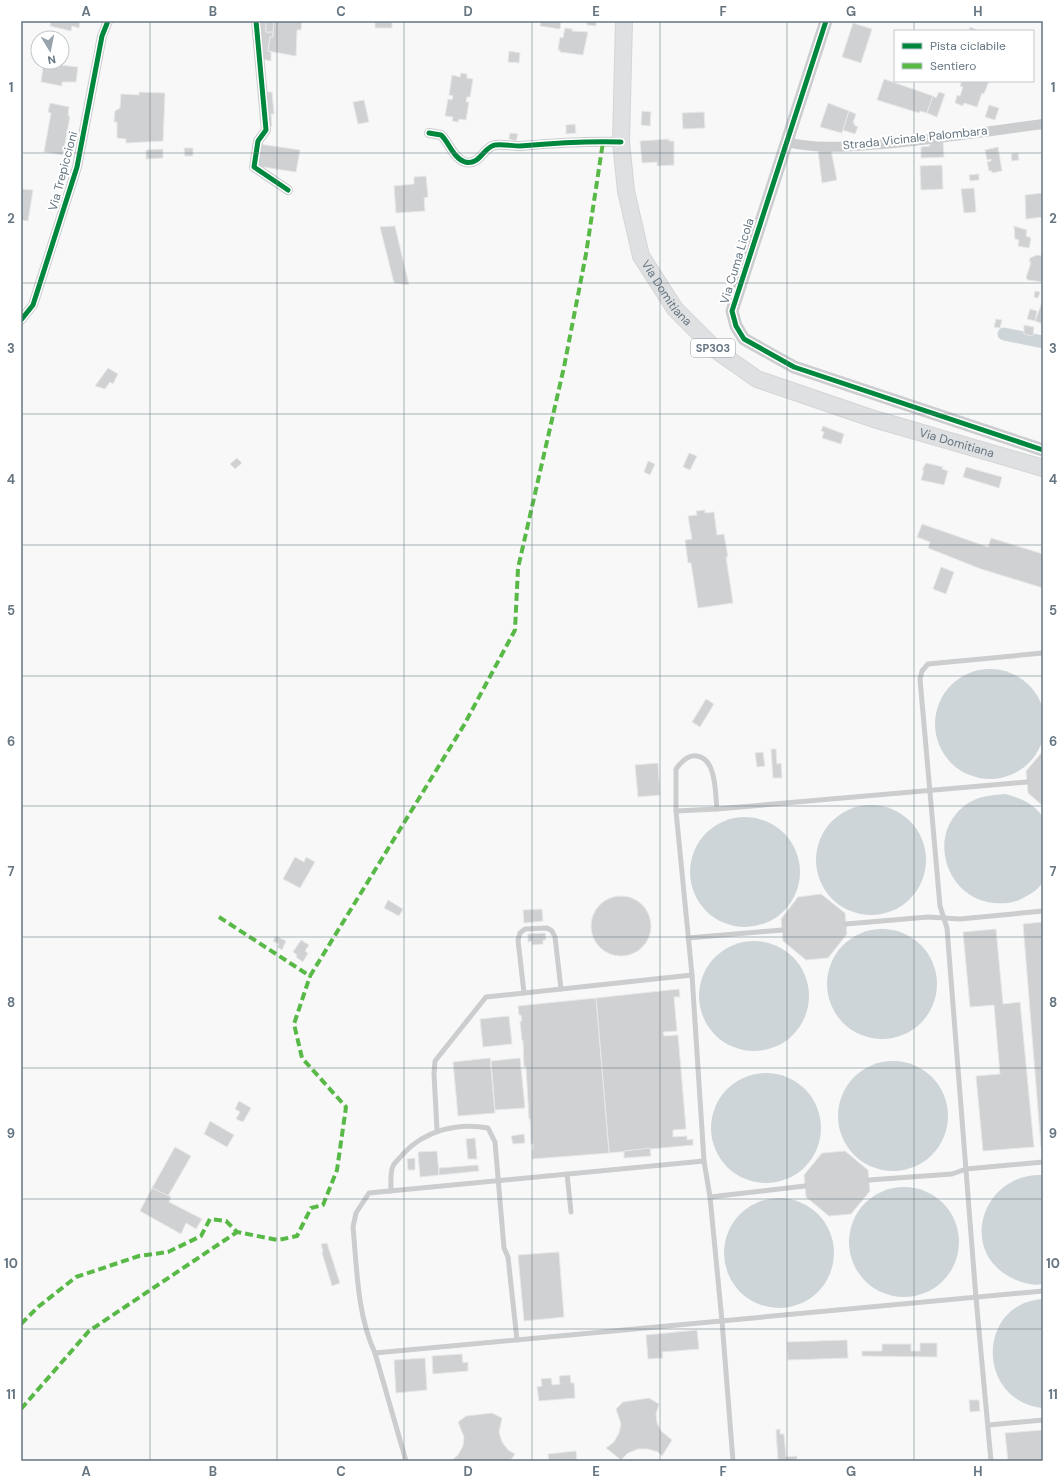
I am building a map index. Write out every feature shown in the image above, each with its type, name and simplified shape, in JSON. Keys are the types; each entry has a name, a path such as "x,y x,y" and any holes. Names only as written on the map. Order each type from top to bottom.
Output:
{"main road":[{"name":"Via Domitiana","path":"624,21 621,142 626,192 641,256 675,309 716,351 758,379 874,419 1043,468"}],"street":[{"name":"Via Trepiccioni","path":"21,320 33,305 76,167 102,36 108,21"},
{"path":"256,21 266,130 258,141 254,167 288,190"},
{"name":"Via Cuma Licola","path":"826,21 732,311 736,326 744,339 794,367 1043,450"},
{"name":"Strada Vicinale Palombara","path":"787,142 802,146 845,147 907,142 1043,124"},
{"path":"429,133 441,135 459,159 470,162 480,158 489,148 495,145 518,146 564,142 621,142"}],"lane":[{"path":"991,1461 989,1425 976,1298 947,928 940,906 920,679 922,671 928,664 1043,653"},
{"path":"717,809 710,766 706,760 694,755 681,762 676,769 676,811 692,975 704,1161 710,1197 722,1321 733,1461"},
{"path":"676,811 717,809 1027,782"},
{"path":"846,924 928,917 944,919 1043,911"},
{"path":"524,993 518,940 520,933 526,929 547,928 552,931 555,937 561,989"},
{"path":"688,938 782,930"},
{"path":"437,1130 434,1074 435,1061 486,997 692,975"},
{"path":"391,1191 392,1166 410,1146 422,1138 437,1130 478,1126 488,1128 495,1142 504,1248 508,1257 517,1340"},
{"path":"406,1461 375,1353 368,1339 362,1317 353,1227 356,1213 369,1193 704,1161"},
{"path":"869,1180 952,1174 966,1169 1043,1162"},
{"path":"568,1174 571,1212"},
{"path":"710,1197 805,1186"},
{"path":"375,1353 1043,1291"},
{"path":"989,1425 1043,1420"}],"shaded area":[{"path":"990,669 1001,670 1011,674 1029,685 1040,703 1044,713 1044,735 1040,745 1029,763 1011,774 1001,778 990,779 979,778 969,774 951,763 940,745 936,735 935,724 936,713 940,703 951,685 969,674 979,670"},
{"path":"1005,794 1016,797 1031,805 1043,817 1043,878 1038,889 1020,900 1009,903 994,903 976,898 962,889 952,876 946,861 944,845 948,828 956,814 970,802 982,797"},
{"path":"871,805 892,809 910,821 922,839 926,860 922,881 910,899 892,911 871,915 850,911 832,899 820,881 816,860 820,839 832,821 850,809"},
{"path":"745,817 766,821 784,833 796,851 800,872 796,893 784,911 766,923 745,927 724,923 706,911 694,893 690,872 694,851 706,833 724,821"},
{"path":"882,929 903,933 921,945 933,963 937,984 933,1005 921,1023 903,1035 882,1039 861,1035 843,1023 831,1005 827,984 831,963 843,945 861,933"},
{"path":"754,941 775,945 793,957 805,975 809,996 805,1017 793,1035 775,1047 754,1051 733,1047 715,1035 703,1017 699,996 703,975 715,957 733,945"},
{"path":"893,1061 914,1065 932,1077 944,1095 948,1116 944,1137 932,1155 914,1167 893,1171 872,1167 854,1155 842,1137 838,1116 842,1095 854,1077 872,1065"},
{"path":"766,1073 787,1077 805,1089 817,1107 821,1128 817,1149 805,1167 787,1179 766,1183 745,1179 727,1167 715,1149 711,1128 715,1107 727,1089 745,1077"},
{"path":"1043,1175 1043,1284 1039,1285 1024,1283 1014,1279 996,1267 985,1251 982,1234 984,1216 992,1200 1005,1186 1022,1178"},
{"path":"904,1187 925,1191 943,1203 955,1221 959,1242 955,1263 943,1281 925,1293 904,1297 883,1293 865,1281 853,1263 849,1242 853,1221 865,1203 883,1191"},
{"path":"779,1198 800,1202 818,1214 830,1232 834,1253 830,1274 818,1292 800,1304 779,1308 758,1304 740,1292 728,1274 724,1253 728,1232 740,1214 758,1202"},
{"path":"1043,1299 1043,1408 1021,1401 1005,1389 996,1371 993,1352 996,1333 1005,1317 1021,1305"}],"building":[{"path":"51,21 80,21 79,28 72,26 71,31 50,26"},
{"path":"259,21 266,21 266,32 273,32 273,37 270,37 268,51 271,52 271,61 261,59"},
{"path":"266,21 274,21 273,32 266,32"},
{"path":"274,21 302,21 301,30 297,30 296,56 268,51 270,37 273,37"},
{"path":"375,21 392,21 392,28 375,28"},
{"path":"541,21 561,21 560,29 540,26"},
{"path":"587,21 596,21 596,26 587,25"},
{"path":"853,23 872,29 861,63 842,57"},
{"path":"970,27 978,30 969,30"},
{"path":"565,28 572,29 572,31 588,32 583,55 560,52 560,50 558,50 560,37 563,38"},
{"path":"509,51 520,53 519,63 508,62"},
{"path":"70,66 78,67 76,82 62,82 62,86 41,82 43,70 70,70"},
{"path":"461,73 467,74 467,78 473,79 470,97 467,97 466,102 469,102 466,120 459,119 458,122 452,121 453,117 445,116 448,99 452,100 453,96 449,95 452,75 460,77"},
{"path":"884,79 933,96 927,113 920,111 919,113 877,100"},
{"path":"962,82 989,82 984,94 982,93 977,107 964,103 963,106 955,103 957,95 960,96 963,87 960,86"},
{"path":"139,92 165,93 163,141 126,143 126,139 117,138 117,122 114,122 115,111 120,108 121,94 139,95"},
{"path":"264,92 272,92 274,114 271,114 272,126 266,127"},
{"path":"939,92 945,94 937,117 927,113 933,96 936,98"},
{"path":"364,100 369,122 358,124 353,102"},
{"path":"50,103 69,107 68,116 70,116 63,155 44,152 51,113 48,112"},
{"path":"828,103 849,111 842,133 820,127"},
{"path":"989,105 999,108 995,120 985,117"},
{"path":"642,111 651,112 650,126 641,125"},
{"path":"849,111 856,114 853,123 855,123 854,125 858,127 855,134 843,130"},
{"path":"704,112 705,128 683,129 682,113"},
{"path":"575,124 576,133 566,134 566,125"},
{"path":"510,133 518,134 516,141 509,139"},
{"path":"669,139 669,141 674,141 674,165 657,166 657,162 642,163 640,141"},
{"path":"943,142 944,157 921,158 921,147 930,146 930,143"},
{"path":"259,144 300,150 296,172 256,166"},
{"path":"998,147 1002,171 992,173 992,171 989,171 987,162 991,161 991,159 987,160 985,150"},
{"path":"184,148 193,148 193,156 185,156"},
{"path":"163,149 163,158 146,159 146,150"},
{"path":"831,150 837,180 822,183 818,151"},
{"path":"1018,153 1019,160 1012,161 1011,154"},
{"path":"942,165 943,189 921,190 920,166"},
{"path":"979,174 979,180 970,181 969,175"},
{"path":"426,176 428,197 424,198 425,211 396,213 394,186 414,184 414,177"},
{"path":"974,188 976,212 964,213 961,189"},
{"path":"21,189 33,190 28,221 21,220"},
{"path":"1043,193 1043,217 1026,219 1025,195"},
{"path":"395,226 409,285 394,283 380,227"},
{"path":"1014,226 1027,230 1026,236 1031,238 1029,248 1018,246 1019,240 1015,239"},
{"path":"1037,255 1043,256 1043,282 1028,280 1026,278 1031,262 1029,262 1030,258"},
{"path":"1035,291 1040,292 1038,298 1034,297"},
{"path":"1043,300 1043,324 1035,321"},
{"path":"1030,309 1037,311 1035,321 1027,319"},
{"path":"996,319 1002,320 1000,328 994,327"},
{"path":"1024,325 1034,327 1033,336 1024,334"},
{"path":"108,368 118,374 113,384 110,382 105,389 95,386"},
{"path":"823,426 844,434 841,444 822,438 824,432 821,431"},
{"path":"689,453 697,456 690,470 683,467"},
{"path":"237,458 242,463 235,469 230,464"},
{"path":"648,461 655,464 650,475 644,472"},
{"path":"926,463 943,467 942,469 948,471 944,485 921,480 924,470 922,470"},
{"path":"966,467 1002,477 999,488 963,477"},
{"path":"705,510 705,513 714,512 717,535 724,534 733,603 698,608 691,563 688,563 685,540 692,539 688,516 697,515 696,511"},
{"path":"922,524 988,547 991,538 1043,554 1043,588 981,569 928,548 930,542 917,537"},
{"path":"941,567 954,572 946,594 933,589"},
{"path":"706,699 714,704 700,727 692,722"},
{"path":"771,749 776,749 777,764 781,763 782,778 773,778"},
{"path":"1043,751 1043,806 1028,793 1026,771"},
{"path":"763,752 765,766 757,767 755,753"},
{"path":"658,763 660,795 638,797 635,765"},
{"path":"295,857 304,862 306,857 315,862 300,888 283,879"},
{"path":"821,894 845,913 847,934 828,958 806,960 783,941 781,919 798,897"},
{"path":"615,896 627,896 638,901 646,909 651,920 649,938 638,951 627,956 615,956 604,951 596,943 591,932 591,920 596,909 604,901"},
{"path":"388,900 403,909 399,916 384,908"},
{"path":"542,909 543,921 524,923 523,910"},
{"path":"1043,922 1043,1147 1041,1147 1023,924"},
{"path":"996,929 1003,1004 1020,1002 1034,1147 983,1151 976,1076 1000,1074 994,1005 970,1007 963,932"},
{"path":"545,933 546,940 543,940 543,944 532,945 532,941 528,942 528,934"},
{"path":"276,936 286,941 282,950 277,947 279,944 273,941"},
{"path":"301,940 309,945 305,951 308,953 303,962 296,957 297,955 293,952"},
{"path":"679,989 680,997 674,997 677,1031 663,1032 664,1036 678,1035 686,1129 673,1130 673,1137 687,1136 687,1140 693,1139 693,1145 609,1153 596,998"},
{"path":"596,998 609,1153 532,1159 533,1144 531,1145 526,1067 524,1067 523,1040 522,1041 520,1021 522,1021 521,1015 519,1015 518,1006"},
{"path":"509,1016 512,1044 483,1047 480,1019"},
{"path":"490,1058 495,1113 458,1116 453,1062"},
{"path":"520,1058 525,1108 495,1110 491,1061"},
{"path":"239,1101 251,1108 243,1122 236,1119 240,1112 235,1109"},
{"path":"210,1121 234,1135 227,1147 204,1134"},
{"path":"524,1134 525,1143 513,1144 511,1136"},
{"path":"475,1138 477,1159 468,1159 466,1139"},
{"path":"175,1147 191,1156 168,1196 152,1188"},
{"path":"650,1148 651,1156 624,1158 624,1151"},
{"path":"437,1151 439,1175 420,1177 418,1152"},
{"path":"845,1151 868,1170 870,1191 851,1214 829,1216 806,1197 804,1175 822,1153"},
{"path":"415,1158 415,1170 408,1170 407,1159"},
{"path":"478,1165 479,1171 439,1175 439,1168"},
{"path":"152,1188 171,1197 169,1202 202,1219 196,1229 186,1223 181,1234 140,1211"},
{"path":"327,1243 340,1283 332,1286 322,1253 321,1244"},
{"path":"559,1252 564,1317 524,1321 518,1255"},
{"path":"697,1330 699,1349 662,1352 663,1358 648,1359 646,1335"},
{"path":"847,1340 848,1358 788,1360 787,1342"},
{"path":"920,1343 937,1343 937,1357 862,1356 862,1351 882,1351 882,1344 911,1344 911,1351 920,1351"},
{"path":"462,1354 463,1363 468,1362 468,1371 433,1374 432,1356"},
{"path":"425,1358 427,1390 396,1393 394,1360"},
{"path":"570,1375 571,1383 574,1383 575,1398 539,1401 537,1387 542,1386 541,1379 551,1378 552,1385 560,1384 559,1376"},
{"path":"649,1398 659,1404 656,1414 657,1423 661,1431 672,1440 662,1456 658,1452 648,1449 638,1449 628,1453 621,1460 606,1448 614,1442 619,1433 621,1424 616,1409 623,1402"},
{"path":"969,1400 979,1400 980,1411 970,1412"},
{"path":"492,1413 502,1418 499,1432 502,1442 508,1450 515,1454 510,1461 451,1461 458,1455 463,1446 464,1437 458,1422 466,1416"},
{"path":"780,1429 780,1434 784,1434 786,1457 797,1456 797,1461 778,1461 776,1430"},
{"path":"1043,1430 1043,1461 1008,1461 1005,1433"},
{"path":"576,1451 577,1461 549,1461 548,1454"}],"waterway":[{"path":"1004,334 1043,342"}],"marked path":[{"path":"219,917 310,976 464,725 515,630 518,568 564,367 586,254 603,142"},
{"path":"21,1324 38,1307 76,1277 139,1256 168,1252 201,1236 210,1219 226,1221 237,1232 278,1240 297,1236 311,1208 323,1205 337,1170 346,1107 302,1058 294,1024 310,976"},
{"path":"21,1409 89,1331 237,1232"}],"cycle path":[{"path":"21,320 33,305 77,167 102,36 108,21"},
{"path":"256,21 266,130 258,141 254,167 288,190"},
{"path":"826,21 732,311 736,326 744,339 794,367 1043,450"},
{"path":"429,133 441,135 454,154 465,162 478,159 487,149 495,145 520,146 570,142 621,142"}]}
